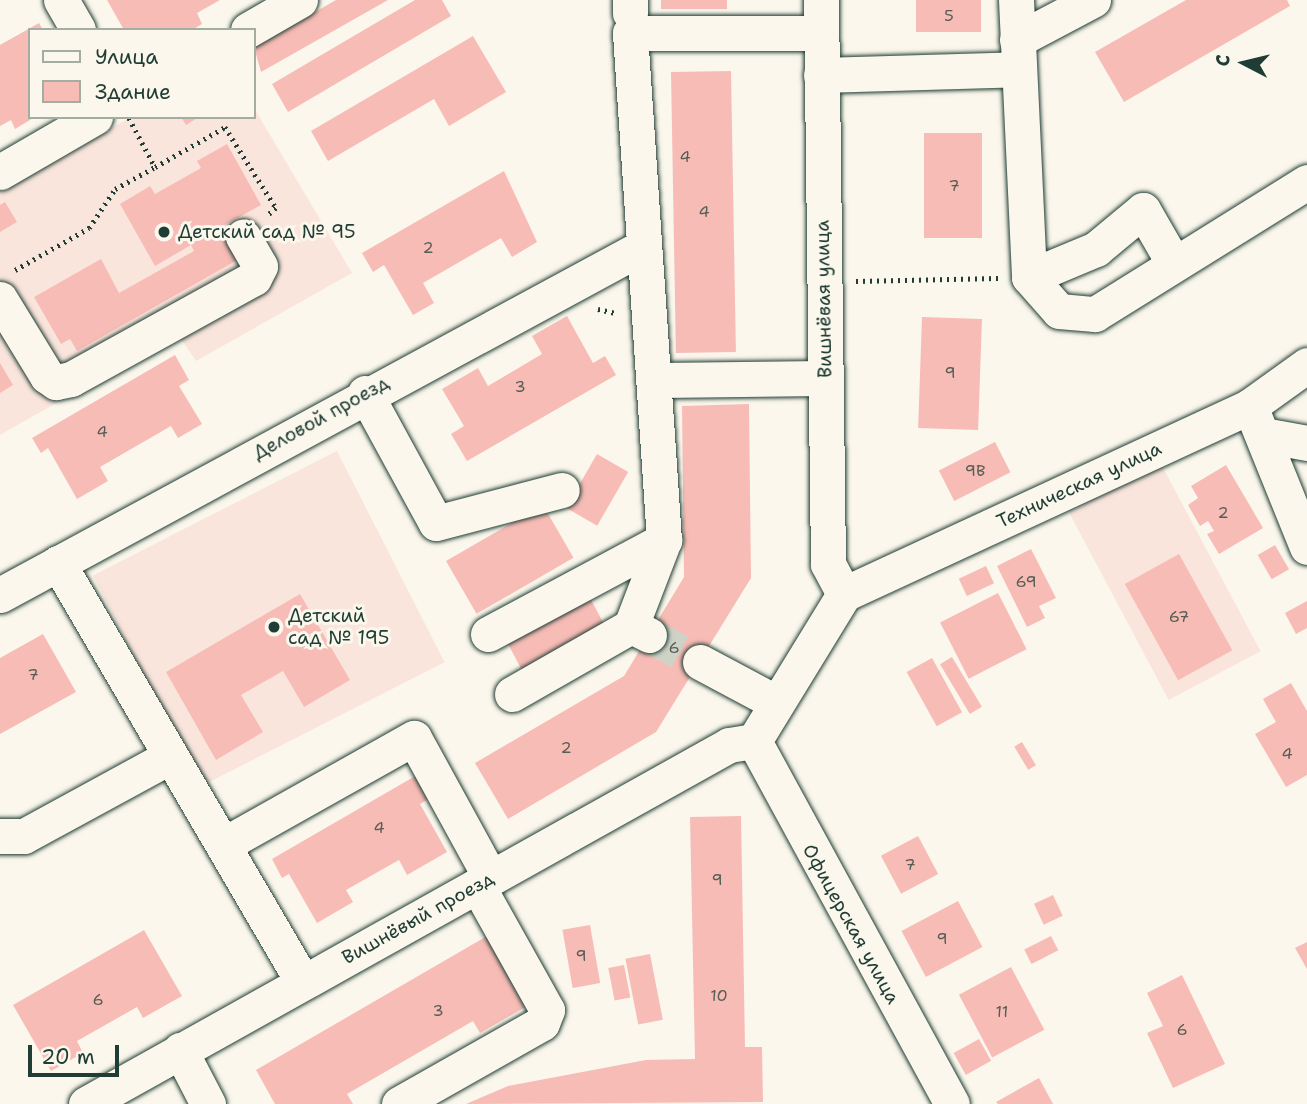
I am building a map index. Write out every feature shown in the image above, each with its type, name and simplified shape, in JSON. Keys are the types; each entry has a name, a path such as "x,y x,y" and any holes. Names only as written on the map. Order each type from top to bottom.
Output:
{"street":[{"path":"61,0 77,28"},
{"path":"251,28 300,0"},
{"path":"1016,0 1029,278 1059,311 1095,314 1307,182"},
{"path":"821,75 1017,55 1093,0"},
{"path":"512,694 640,630 664,540 658,380 644,246 630,33 821,17"},
{"name":"Вишнёвая улица","path":"821,17 828,564 844,594"},
{"path":"0,172 92,119"},
{"path":"1029,278 1096,249 1143,210 1174,264"},
{"path":"6,286 47,376 56,382 71,379 254,278 260,266 243,236"},
{"name":"Деловой проезд","path":"0,595 365,393 644,246"},
{"name":"Техническая улица","path":"844,594 1256,421 1307,365"},
{"path":"658,380 825,378"},
{"path":"365,393 436,523 562,490"},
{"path":"1256,421 1307,443"},
{"path":"1256,421 1307,547"},
{"path":"488,634 664,540"},
{"path":"58,563 303,982"},
{"path":"754,741 775,702 844,594"},
{"path":"700,662 775,702"},
{"path":"223,845 414,738 547,1010 542,1023 399,1104"},
{"name":"Вишнёвый проезд","path":"86,1104 729,745 754,741"},
{"name":"Офицерская улица","path":"754,741 952,1104"},
{"path":"0,836 24,836 171,756"},
{"path":"180,1050 208,1104"}],"path":[{"path":"129,119 155,167"},
{"path":"6,286 89,228 115,189 225,127 276,208 243,236"},
{"path":"824,281 1029,278"},
{"path":"587,307 652,319"}],"shaded area":[{"name":"Детский сад № 95","path":"256,111 352,273 196,361 178,334 0,435 0,191 127,119 256,119"},
{"name":"Детский сад № 195","path":"337,451 445,662 200,787 93,575"},
{"path":"1161,464 1261,651 1169,700 1069,513"}],"building":[{"path":"107,0 220,0 197,13 202,24 195,28 123,28"},
{"path":"336,0 388,0 261,72 256,46"},
{"path":"415,0 442,0 451,16 288,112 272,84"},
{"path":"661,0 727,0 727,9 661,9"},
{"path":"916,0 981,0 981,32 916,32"},
{"path":"1186,0 1287,0 1290,6 1124,102 1095,52"},
{"path":"28,29 28,119 32,119 15,129 11,120 0,126 0,45"},
{"path":"473,36 506,92 449,126 434,99 328,161 311,131"},
{"path":"731,71 736,352 676,353 671,72"},
{"path":"182,119 196,119 186,125"},
{"path":"924,133 982,133 982,238 924,238"},
{"path":"227,144 261,205 221,227 239,259 77,351 70,339 61,344 34,297 101,259 119,293 194,251 191,245 155,266 120,204 150,186 155,194 201,168 197,161"},
{"path":"504,171 537,242 512,257 501,238 423,283 434,303 413,315 384,265 373,272 362,253"},
{"path":"5,202 17,222 0,232 0,205"},
{"path":"567,316 593,363 605,356 616,375 467,461 451,434 464,426 442,389 478,368 488,386 542,354 532,336"},
{"path":"922,317 982,319 978,430 918,428"},
{"path":"175,355 189,380 179,386 202,424 178,438 171,426 100,467 108,481 77,499 48,448 41,453 32,438"},
{"path":"0,363 13,385 0,393"},
{"path":"749,404 751,578 656,732 508,819 475,763 624,676 684,577 682,406"},
{"path":"995,442 1010,472 954,501 939,471"},
{"path":"597,454 628,472 597,526 566,508"},
{"path":"1226,465 1263,528 1219,554 1207,534 1214,531 1208,521 1200,526 1188,505 1198,498 1191,486"},
{"path":"543,505 574,558 477,614 446,561"},
{"path":"1275,545 1289,569 1272,579 1258,555"},
{"path":"1031,549 1056,598 1039,606 1045,618 1027,627 997,566"},
{"path":"1179,554 1232,650 1178,680 1125,584"},
{"path":"986,566 994,583 967,596 959,579"},
{"path":"998,593 1027,649 969,679 940,623"},
{"path":"300,594 350,680 304,707 283,671 241,695 263,732 216,760 166,672"},
{"path":"589,596 605,626 522,670 506,640"},
{"path":"1307,601 1307,628 1296,634 1285,613"},
{"path":"43,634 76,692 0,734 0,658"},
{"path":"952,657 982,707 970,714 940,664"},
{"path":"932,658 962,712 937,726 907,672"},
{"path":"1291,683 1307,711 1307,775 1286,787 1255,734 1276,722 1263,699"},
{"path":"1022,742 1036,765 1028,770 1014,747"},
{"path":"417,775 430,798 420,804 447,852 407,875 399,860 346,890 353,902 317,923 289,874 282,878 272,859"},
{"path":"741,816 745,1047 762,1047 763,1102 466,1104 508,1086 646,1060 695,1059 690,817"},
{"path":"918,836 938,874 901,894 881,856"},
{"path":"1053,895 1063,916 1044,925 1034,904"},
{"path":"958,901 982,947 926,977 901,931"},
{"path":"590,925 600,983 573,988 562,930"},
{"path":"144,930 182,996 143,1018 137,1007 77,1041 83,1053 51,1071 13,1005"},
{"path":"494,932 534,1002 480,1033 473,1021 347,1094 353,1104 275,1104 256,1070"},
{"path":"1051,936 1058,950 1032,964 1024,950"},
{"path":"1307,942 1307,969 1295,948"},
{"path":"650,954 663,1020 638,1025 625,959"},
{"path":"624,965 630,997 615,1000 608,968"},
{"path":"1011,967 1044,1030 992,1057 959,995"},
{"path":"1182,975 1225,1064 1173,1088 1147,1033 1163,1026 1147,993"},
{"path":"979,1039 991,1061 966,1075 954,1053"},
{"path":"1039,1078 1053,1104 996,1102"}],"tunnel":[{"path":"649,635 700,662"}],"place":[{"name":"Детский сад № 95","path":"164,232"},
{"name":"Детский сад № 195","path":"274,627"}]}
